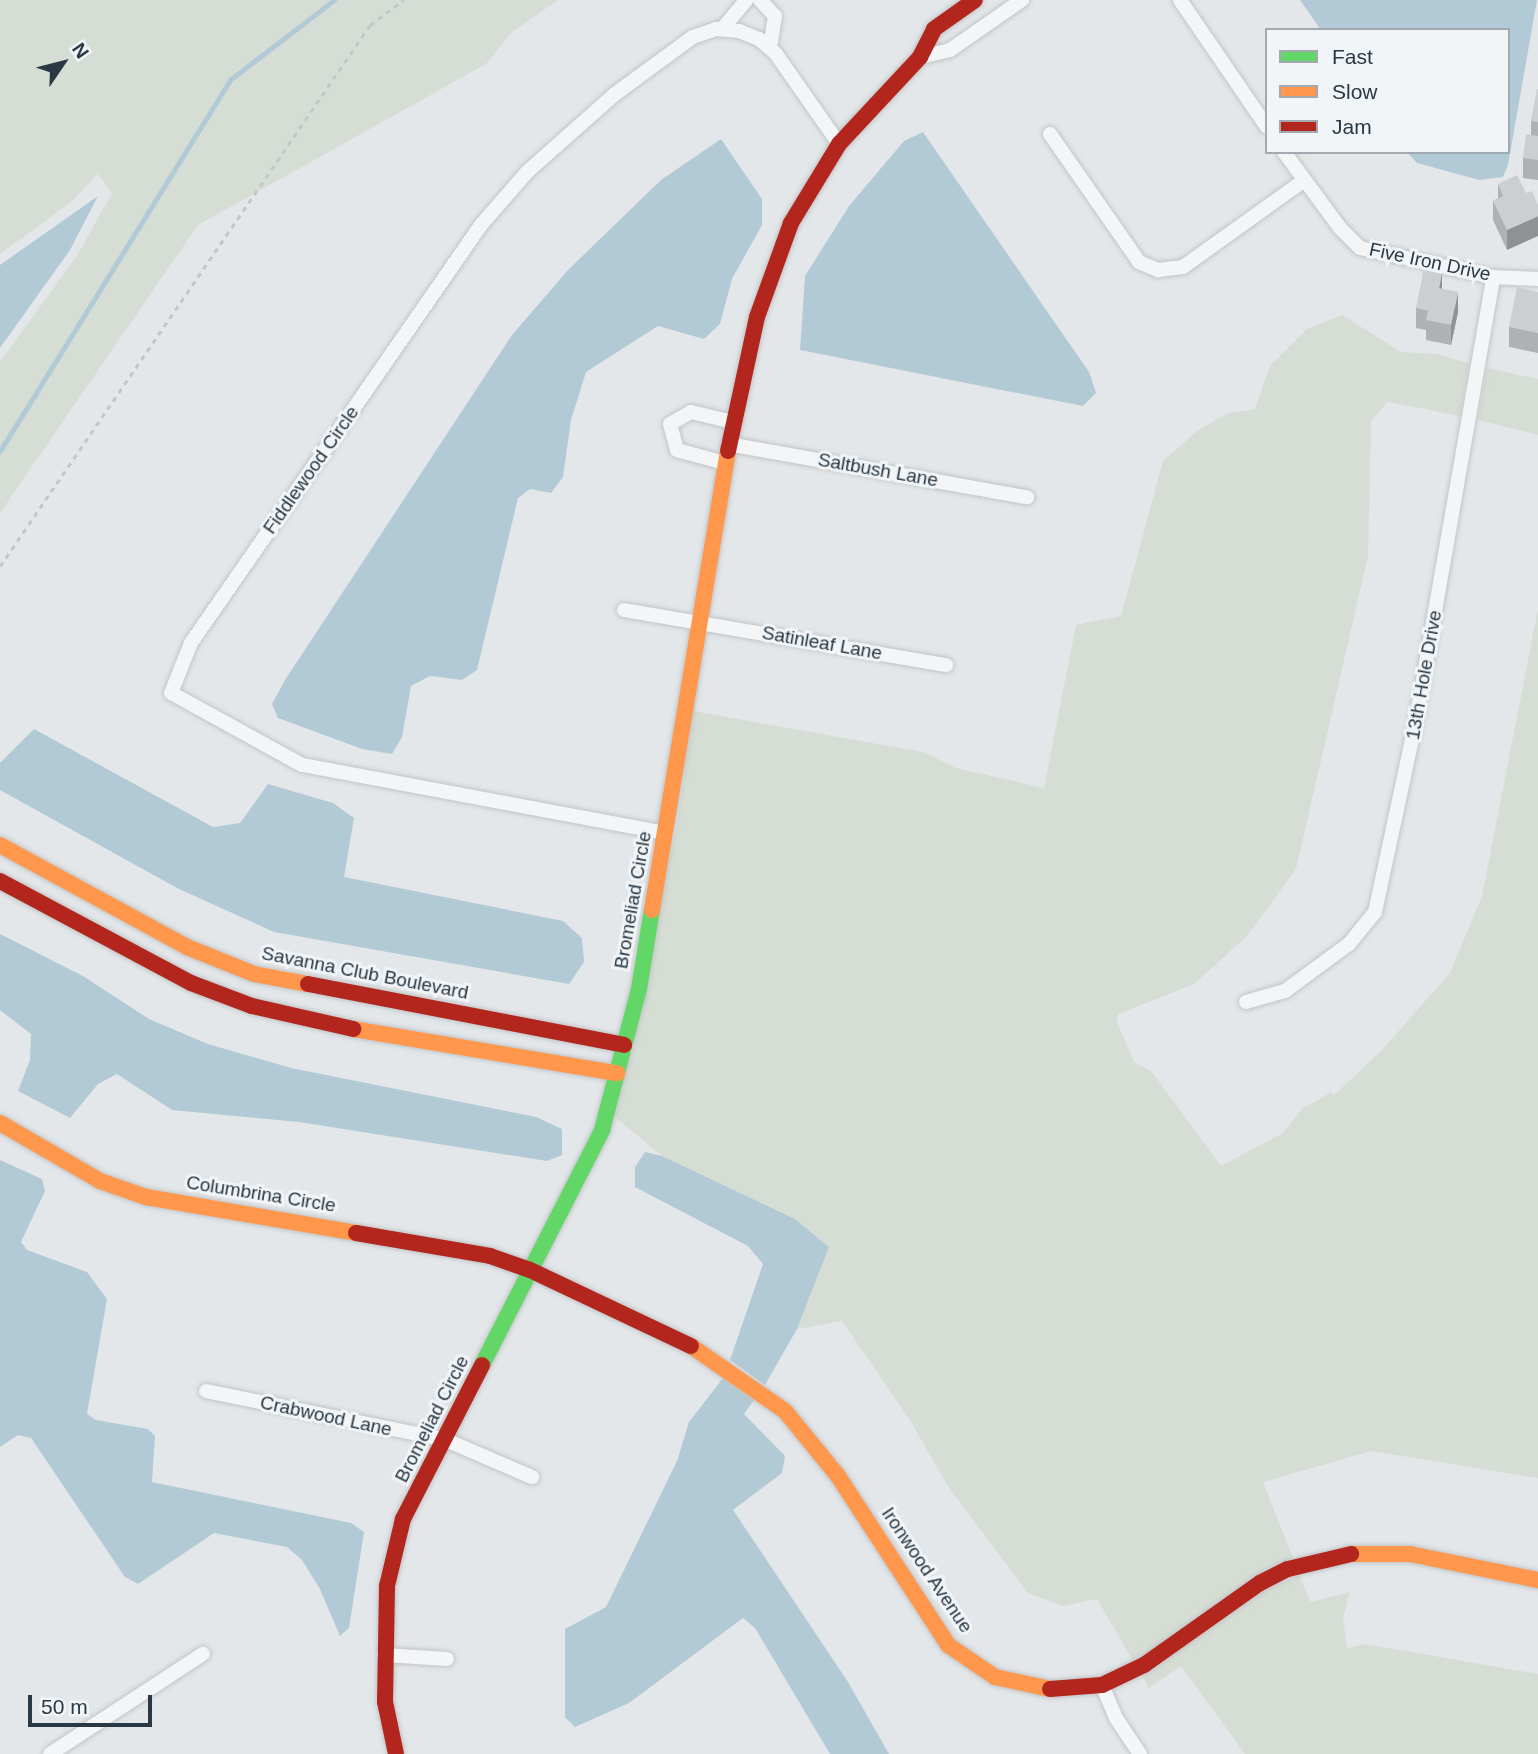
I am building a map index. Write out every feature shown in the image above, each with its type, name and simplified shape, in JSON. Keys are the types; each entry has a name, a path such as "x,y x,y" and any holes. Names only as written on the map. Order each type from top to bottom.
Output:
{"street":[{"path":"746,0 722,29 750,35 771,48 839,144"},
{"path":"760,0 775,16 771,48"},
{"name":"Bromeliad Circle","path":"396,1754 385,1702 384,1655 387,1586 403,1519 585,1168 617,1073 639,989 728,444 757,317 791,223 839,144 920,57 934,29 975,0"},
{"path":"920,57 950,50 1022,0"},
{"path":"1180,0 1265,124"},
{"name":"Fiddlewood Circle","path":"666,833 302,765 171,693 191,643 481,225 527,172 615,94 683,43 722,29"},
{"path":"1050,134 1139,262 1158,270 1183,267 1303,181"},
{"name":"Five Iron Drive","path":"1285,154 1303,181 1360,248 1493,277 1538,279"},
{"name":"13th Hole Drive","path":"1246,1002 1285,991 1349,944 1376,912 1415,726 1493,277"},
{"path":"725,463 677,450 670,424 683,412 733,422"},
{"name":"Saltbush Lane","path":"728,444 1027,497"},
{"name":"Satinleaf Lane","path":"624,610 698,620 946,665"},
{"name":"Savanna Club Boulevard","path":"0,845 187,947 254,974 624,1045"},
{"path":"0,881 191,983 252,1006 327,1025 617,1073"},
{"name":"Columbrina Circle","path":"0,1123 100,1181 146,1197 490,1256 530,1270"},
{"name":"Ironwood Avenue","path":"530,1270 703,1352 785,1411 838,1476 948,1645 995,1677 1041,1690 1102,1685 1144,1665 1260,1583 1330,1556 1359,1551 1410,1554 1538,1580"},
{"name":"Crabwood Lane","path":"206,1391 446,1440 532,1476"},
{"path":"50,1754 203,1654"},
{"path":"384,1655 447,1659"},
{"path":"1102,1685 1116,1718 1140,1754"}],"path":[{"path":"0,566 370,25 404,0"}],"shaded area":[{"path":"0,0 558,0 511,33 486,64 198,225 0,513 0,362 78,254 112,193 98,174 71,202 0,254"},
{"path":"1342,315 1401,352 1436,354 1469,363 1460,416 1388,402 1371,421 1368,556 1296,869 1247,936 1194,984 1118,1014 1117,1022 1134,1062 1152,1072 1221,1166 1283,1133 1303,1108 1332,1092 1333,1096 1381,1051 1450,973 1482,896 1538,609 1538,1478 1371,1451 1263,1482 1293,1558 1133,1661 1097,1599 1063,1606 1028,1593 947,1485 910,1420 842,1321 797,1329 829,1247 795,1219 662,1156 615,1117 677,826 693,711 923,752 956,768 1044,788 1076,625 1121,616 1163,461 1197,431 1226,414 1255,409 1270,366 1307,329"},
{"path":"1487,368 1538,379 1538,435 1478,420"},
{"path":"1299,1574 1310,1602 1350,1592 1343,1618 1347,1648 1365,1644 1538,1674 1538,1754 1245,1754 1181,1666 1149,1688 1142,1676 1264,1591"}],"water":[{"path":"1300,0 1537,0 1510,154 1510,28 1320,28"},
{"path":"923,132 1089,372 1096,393 1083,406 800,350 805,276 849,206 904,141"},
{"path":"721,139 762,199 762,225 732,279 720,324 704,339 658,326 586,372 571,420 563,477 551,493 530,489 518,498 477,670 462,680 430,676 411,686 402,737 392,754 362,749 278,718 272,704 285,680 512,335 568,270 661,180"},
{"path":"1409,154 1510,154 1503,177 1479,180 1417,163"},
{"path":"98,196 70,250 0,348 0,265"},
{"path":"34,729 213,827 240,823 268,784 333,803 354,818 344,877 563,921 582,938 584,962 569,984 274,932 177,888 0,790 0,763"},
{"path":"0,934 83,976 149,1019 208,1044 291,1068 536,1117 562,1129 562,1155 547,1161 299,1122 172,1110 117,1074 98,1084 70,1118 18,1091 30,1060 31,1034 0,1010"},
{"path":"645,1152 662,1156 795,1219 829,1247 797,1329 765,1385 730,1360 763,1264 748,1246 635,1187 635,1167"},
{"path":"0,1160 42,1179 45,1191 21,1242 27,1250 87,1272 107,1299 87,1414 96,1420 148,1429 155,1436 152,1482 351,1523 364,1532 349,1628 340,1636 320,1589 302,1560 287,1547 214,1533 138,1584 125,1577 31,1438 18,1435 0,1447"},
{"path":"723,1378 754,1400 744,1414 785,1456 782,1473 733,1510 848,1682 889,1754 830,1754 755,1628 743,1618 629,1703 575,1727 565,1717 565,1629 606,1607 677,1461 689,1422"}],"building":[{"path":"1538,89 1538,122 1531,121"},
{"path":"1526,134 1538,136 1538,160 1523,158"},
{"path":"1517,175 1526,193 1532,191 1538,205 1538,216 1507,230 1493,201 1503,196 1498,184"},
{"path":"1424,268 1442,272 1439,288 1458,292 1451,325 1426,320 1428,311 1416,308"},
{"path":"1517,287 1538,292 1538,333 1509,327"}],"waterway":[{"path":"0,451 231,79 334,0"}],"traffic: fast":[{"path":"482,1365 602,1130 639,989 652,910"}],"traffic: slow":[{"path":"652,910 728,451"},
{"path":"0,845 187,947 254,974 308,984"},
{"path":"353,1029 617,1073"},
{"path":"0,1123 100,1181 146,1197 356,1233"},
{"path":"691,1346 785,1411 838,1476 948,1645 995,1677 1050,1689"},
{"path":"1351,1554 1410,1554 1538,1580"}],"traffic: jam":[{"path":"728,451 757,317 791,223 839,144 920,57 934,29 975,0"},
{"path":"0,881 191,983 252,1006 353,1029"},
{"path":"308,984 624,1045"},
{"path":"356,1233 490,1256 530,1270 691,1346"},
{"path":"396,1754 385,1702 387,1586 403,1519 482,1365"},
{"path":"1050,1689 1102,1685 1144,1665 1260,1583 1288,1569 1351,1554"}]}
